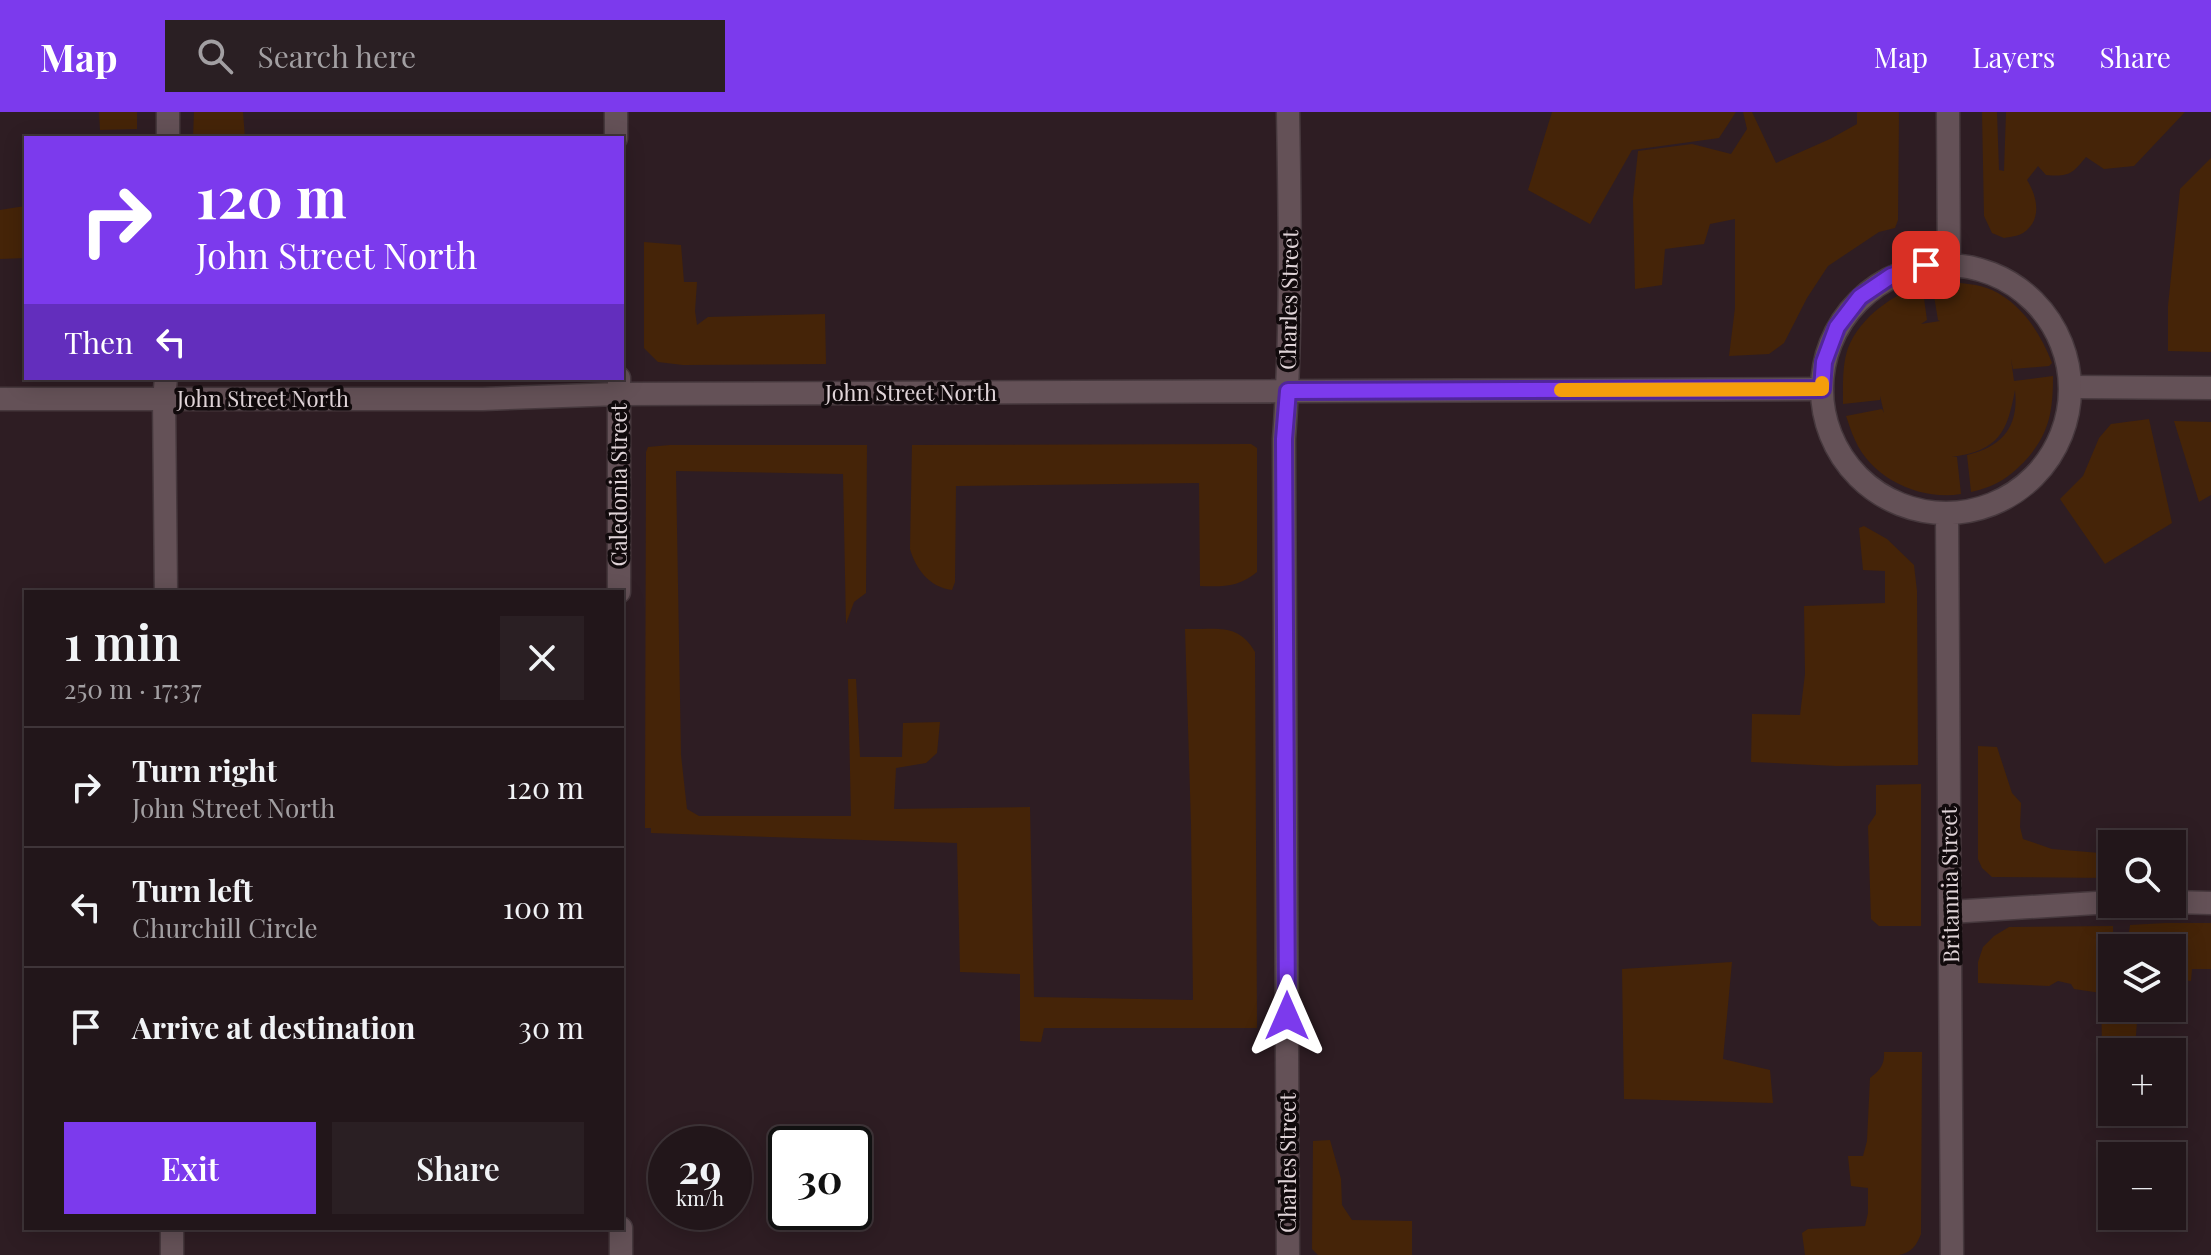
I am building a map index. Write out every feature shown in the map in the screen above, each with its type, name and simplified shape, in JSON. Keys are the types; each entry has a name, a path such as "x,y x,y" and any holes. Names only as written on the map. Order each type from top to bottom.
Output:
{"street":[{"path":"168,112 168,136"},
{"path":"616,112 616,136"},
{"name":"Charles Street","path":"1288,112 1290,254 1288,391 1284,439 1288,1255"},
{"path":"1948,112 1949,265"},
{"path":"1926,265 1986,270 2006,279 2040,307 2059,336 2069,367 2071,387 2063,433 2049,460 2030,482 2005,500 1977,510 1947,514 1916,510 1887,499 1862,481 1842,457 1828,429 1822,389 1824,362 1837,327 1860,297 1891,276 1926,265"},
{"name":"John Street North","path":"0,399 165,389 483,399 618,386 1288,391 1822,389"},
{"name":"Caledonia Street","path":"618,386 619,590"},
{"path":"2071,387 2211,388"},
{"path":"165,389 166,590"},
{"name":"Britannia Street","path":"1947,514 1952,1255"},
{"path":"2186,902 2211,903"},
{"path":"1950,912 2098,903"},
{"path":"172,1230 172,1255"},
{"path":"621,1230 621,1255"}],"shaded area":[{"path":"99,112 137,112 137,129 100,130"},
{"path":"194,112 243,112 245,136 193,136"},
{"path":"1552,112 1736,112 1719,138 1632,150 1590,224 1528,190"},
{"path":"1743,112 1752,112 1776,163 1857,124 1857,112 1899,112 1898,220 1895,228 1879,232 1828,266 1784,343 1769,354 1729,356 1735,308 1735,219 1710,224 1704,244 1665,249 1662,285 1635,289 1633,199 1638,151 1692,144 1731,154 1747,129"},
{"path":"1982,112 1997,112 1999,170 2004,171 2006,112 2185,112 2134,166 2104,169 2086,157 2065,175 2046,175 2038,166 2027,180 2035,200 2036,215 2023,233 2004,238 1992,233 1984,216"},
{"path":"2211,158 2211,352 2168,351 2168,306 2180,189"},
{"path":"24,206 24,258 0,259 0,210"},
{"path":"644,242 681,245 684,282 697,282 697,325 708,317 825,314 826,364 683,365 658,362 644,348"},
{"path":"1922,284 1927,320 1921,324 1940,321 1932,284 1976,285 2003,296 2036,331 2052,363 2049,366 2013,369 2011,359 2014,381 2053,376 2048,423 2024,462 2000,482 1971,492 1967,455 1990,447 2006,433 2014,414 2015,390 2008,418 1998,437 1981,450 1952,457 1957,457 1961,494 1946,495 1914,490 1885,476 1873,466 1855,440 1846,416 1882,409 1884,413 1880,396 1880,400 1843,404 1843,383 1848,348 1869,317 1889,301"},
{"path":"2149,419 2172,523 2105,564 2060,499 2083,476 2099,438 2111,424"},
{"path":"2174,421 2211,422 2211,495 2199,502"},
{"path":"1251,444 1257,448 1257,572 1237,583 1200,586 1199,483 956,486 955,582 952,590 930,581 910,549 912,445"},
{"path":"867,445 866,593 854,602 846,624 843,474 676,471 681,755 687,809 699,816 851,816 848,679 856,679 860,757 902,757 903,723 940,722 937,753 926,763 896,768 894,809 1030,807 1034,997 1193,1000 1185,629 1225,630 1248,642 1255,652 1257,1028 1044,1028 1041,1042 1020,1041 1020,974 960,972 957,843 651,833 651,828 645,828 646,452 648,447"},
{"path":"1864,526 1887,539 1914,565 1917,591 1918,765 1837,766 1751,762 1752,714 1800,715 1805,674 1804,606 1885,603 1885,571 1863,570 1859,528"},
{"path":"1978,746 1997,747 2012,793 2021,803 2023,839 2052,849 2098,853 2098,878 1992,877 1978,859"},
{"path":"1921,784 1921,926 1879,926 1871,919 1868,826 1876,814 1876,785"},
{"path":"2211,923 2211,969 2192,969 2191,981 2186,980 2186,934 2129,934 2130,925"},
{"path":"2113,926 2113,934 2098,934 2098,993 2074,989 2071,984 2058,981 2049,986 1978,983 1978,962 1983,947 2009,927"},
{"path":"1732,962 1723,1059 1770,1070 1773,1103 1624,1099 1622,969"},
{"path":"2102,1022 2137,1022 2136,1038 2102,1038"},
{"path":"1884,1052 1922,1052 1921,1234 1913,1248 1899,1255 1805,1255 1802,1233 1808,1229 1865,1226 1868,1188 1851,1186 1848,1156 1863,1156 1867,1141 1870,1078 1881,1067"},
{"path":"1330,1140 1341,1179 1342,1205 1352,1220 1412,1221 1412,1255 1318,1255 1312,1249 1313,1141"}],"slow traffic":[{"path":"1561,390 1822,389 1822,383"}],"route":[{"path":"1287,1016 1284,439 1288,391 1822,389 1824,362 1837,327 1860,297 1891,276 1926,265"}]}
